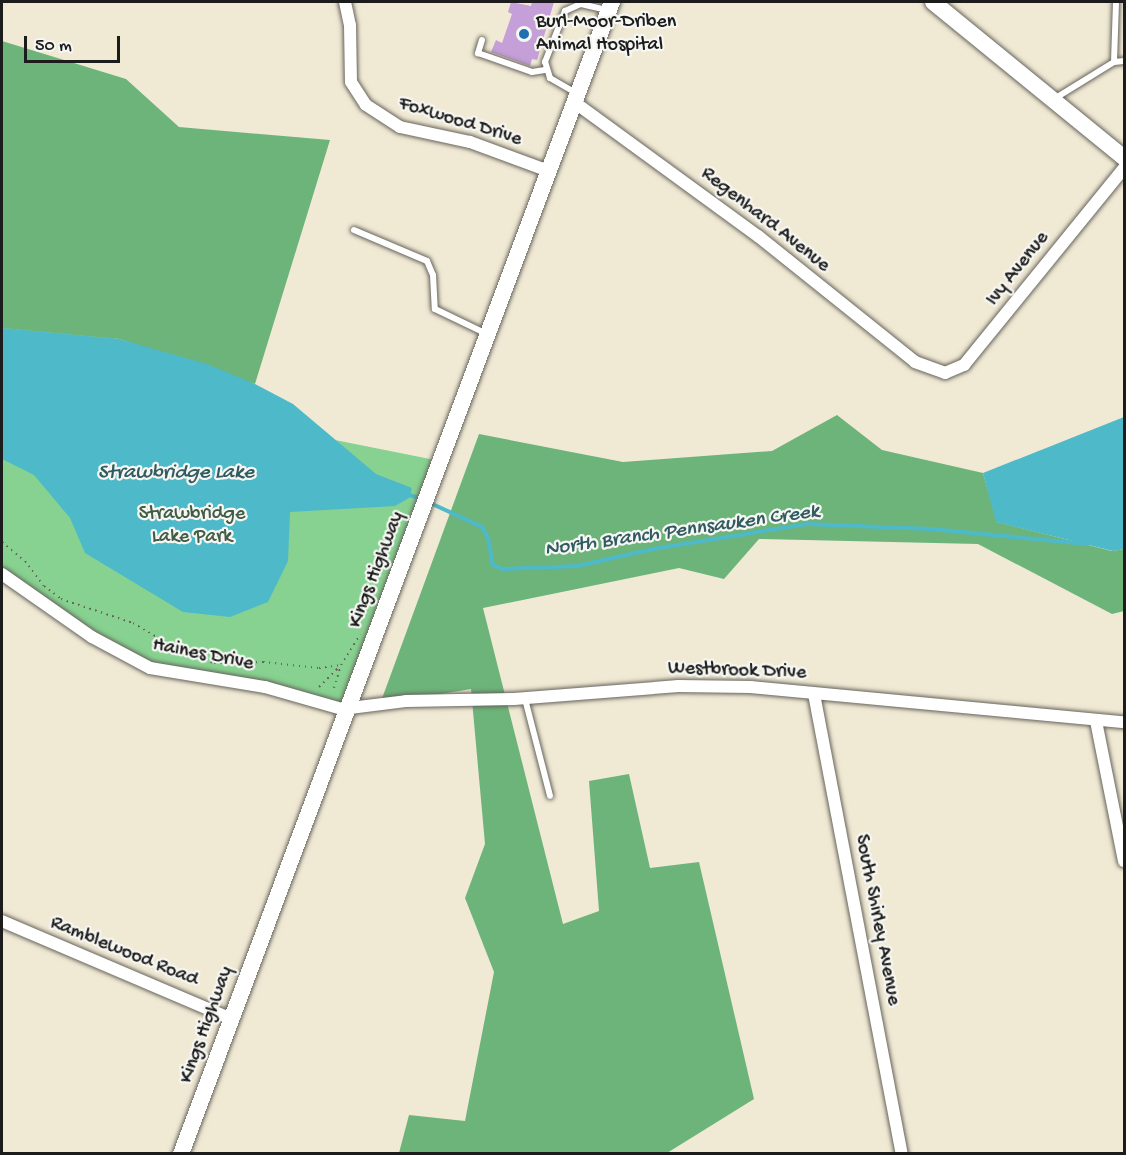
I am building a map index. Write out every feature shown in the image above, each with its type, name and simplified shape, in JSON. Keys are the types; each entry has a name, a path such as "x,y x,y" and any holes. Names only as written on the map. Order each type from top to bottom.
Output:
{"main road":[{"path":"933,2 1051,101 1125,158"},
{"name":"Kings Highway","path":"181,1154 610,6"}],"street":[{"name":"Foxwood Drive","path":"345,2 350,25 351,82 357,96 376,113 400,127 470,142 549,171"},
{"name":"Regenhard Avenue","path":"576,98 758,236 915,362 931,368"},
{"name":"Ivy Avenue","path":"931,368 945,373 964,365 1125,168"},
{"name":"Haines Drive","path":"2,574 92,637 150,668 247,683 348,708"},
{"name":"Westbrook Drive","path":"348,708 406,701 525,698 678,686 757,687 1125,722"},
{"name":"South Shirley Avenue","path":"814,694 902,1154"},
{"path":"1096,721 1125,861"},
{"name":"Ramblewood Road","path":"2,921 232,1019"}],"lane":[{"path":"1114,62 1116,2"},
{"path":"545,70 565,11 570,4 610,6"},
{"path":"482,40 478,53 532,72 545,70"},
{"path":"1051,101 1114,62 1125,61"},
{"path":"545,70 576,98"},
{"path":"354,230 427,261 433,275 435,309 488,334"},
{"path":"525,698 550,796"}],"path":[{"path":"2,542 25,561 45,586 61,599 133,623 177,649 214,663 263,662 319,668 341,665"},
{"path":"320,687 341,665 360,634"},
{"path":"334,688 341,665"}],"green space":[{"path":"2,41 126,79 179,127 330,140 255,384 119,339 2,328"},
{"name":"Strawbridge Lake Park","path":"2,320 105,335 179,361 305,434 440,461 342,709 130,659 2,572"},
{"path":"837,415 882,450 983,473 997,522 1112,551 1124,549 1124,611 1112,614 978,544 759,539 724,579 679,568 483,608 563,924 599,911 589,781 629,774 650,868 699,862 754,1099 667,1153 399,1153 409,1115 465,1121 494,972 465,898 485,844 471,689 380,704 479,434 623,462 772,451"}],"water":[{"name":"Strawbridge Lake","path":"2,328 119,339 207,364 255,384 293,404 376,474 412,488 409,498 395,506 290,512 288,561 268,602 230,617 183,612 85,553 70,518 34,475 2,459"},
{"path":"1124,417 1124,549 1113,551 996,522 983,473"}],"building":[{"name":"Burl-Moor-Driben Animal Hospital","path":"511,2 531,6 532,2 554,2 537,60 532,59 530,66 491,52 496,40 502,43 512,14 508,12"}],"waterway":[{"name":"North Branch Pennsauken Creek","path":"406,494 422,499"},
{"name":"North Branch Pennsauken Creek","path":"428,502 482,527 488,538 493,565 503,569 577,566 653,549 807,524 931,529 1087,544"}],"place":[{"name":"Burl-Moor-Driben Animal Hospital","path":"524,34"}]}
